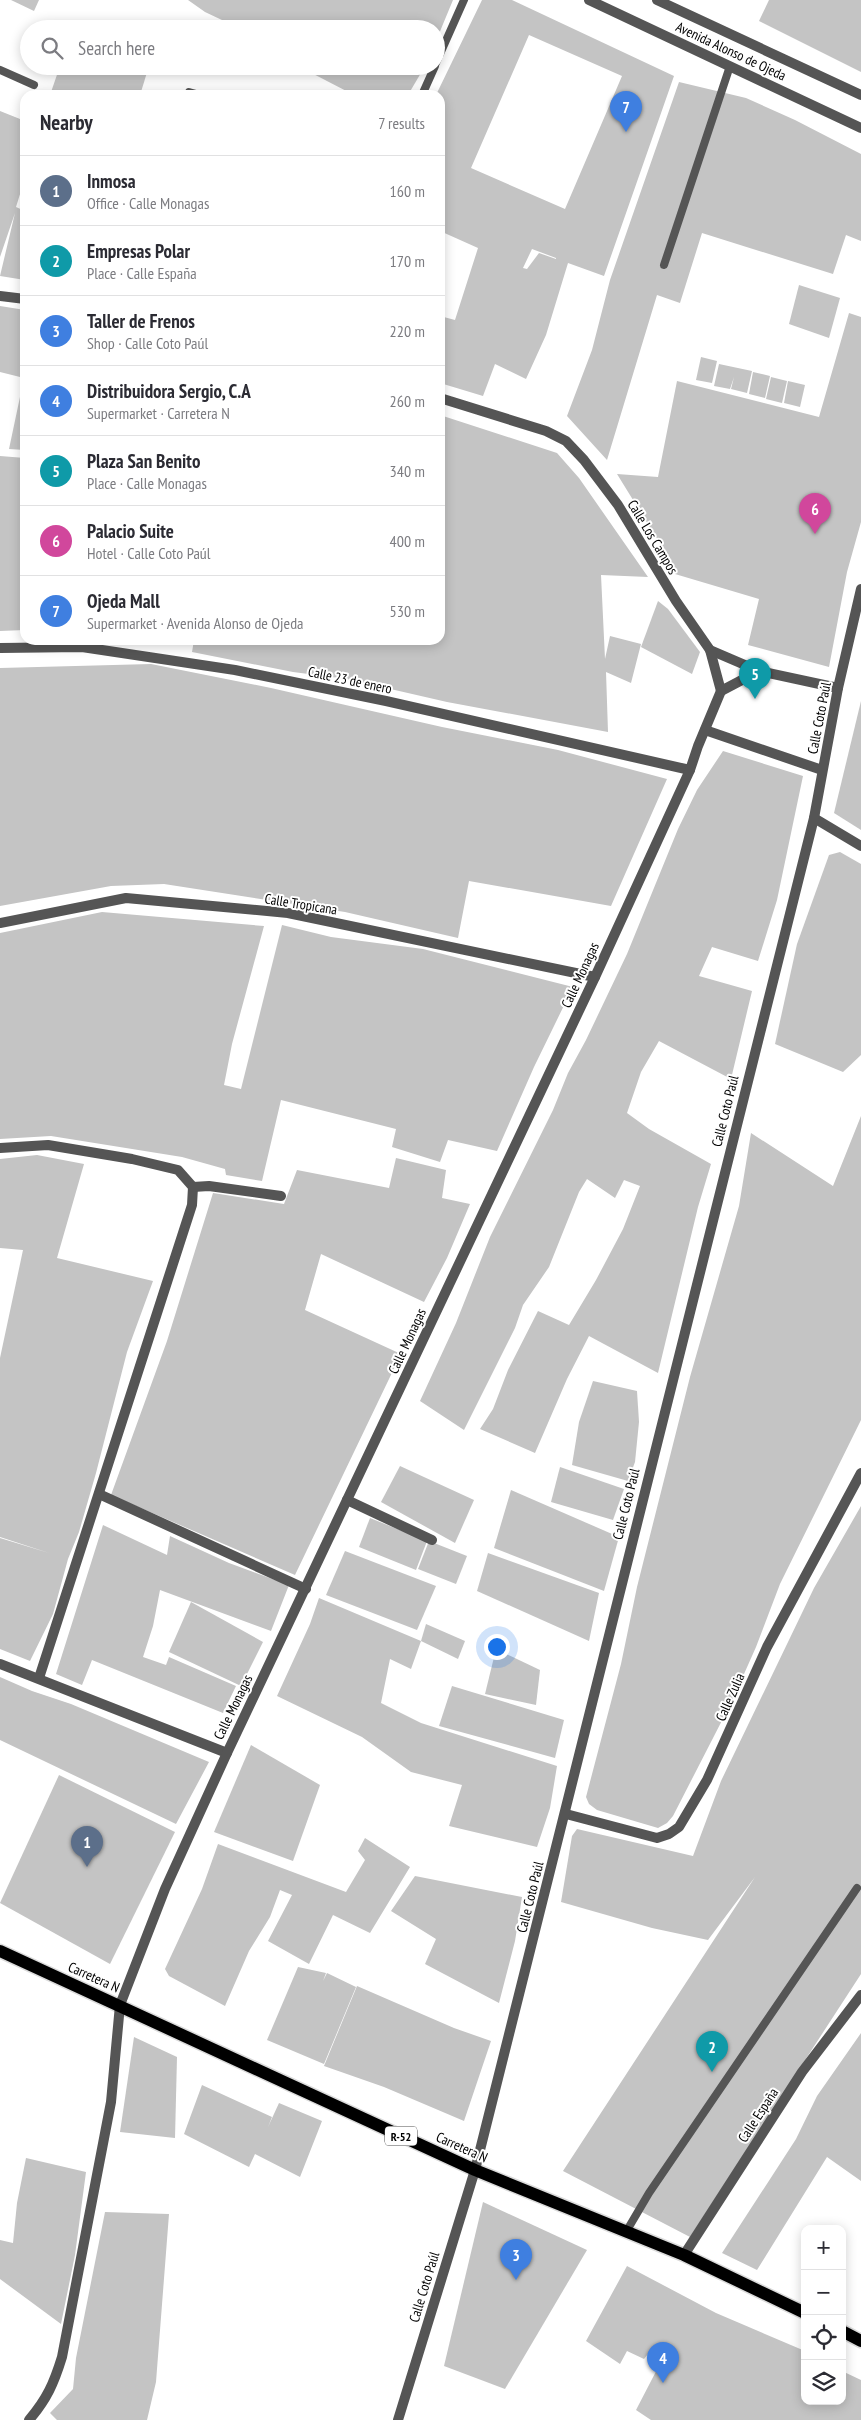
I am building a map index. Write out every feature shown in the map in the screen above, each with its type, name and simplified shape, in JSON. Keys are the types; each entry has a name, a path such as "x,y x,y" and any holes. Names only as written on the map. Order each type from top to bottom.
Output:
{"main road":[{"name":"Carretera N","path":"0,1951 475,2170 684,2255 801,2311"},
{"path":"846,2334 861,2340"}],"street":[{"name":"Avenida Alonso de Ojeda","path":"589,0 861,128"},
{"name":"Avenida Alonso de Ojeda","path":"657,0 861,95"},
{"path":"0,296 20,299"},
{"name":"Calle Los Campos","path":"445,400 546,431 566,441 584,460 618,506 676,601 710,650"},
{"name":"Calle Coto Paúl","path":"398,2420 475,2170 566,1814 618,1590 814,818 838,688 861,589"},
{"name":"Calle 23 de enero","path":"0,648 82,647 235,670 386,701 690,770"},
{"path":"710,650 721,691 759,671"},
{"path":"710,650 759,671 838,688"},
{"name":"Calle Monagas","path":"29,2420 41,2406 54,2384 62,2357 111,2102 120,2005 165,1889 227,1753 595,977 690,770 721,691"},
{"path":"705,730 822,770"},
{"path":"814,818 861,846"},
{"name":"Calle Tropicana","path":"0,923 126,898 288,913 595,977"},
{"path":"0,1148 48,1145 132,1159 178,1170 193,1187 192,1205 39,1678"},
{"path":"193,1187 209,1186 281,1196"},
{"name":"Calle Zulia","path":"566,1814 657,1838 669,1834 679,1827 707,1780 767,1647 861,1473"},
{"path":"99,1494 306,1588"},
{"path":"347,1500 432,1540"},
{"path":"0,1664 227,1753"},
{"name":"Calle España","path":"684,2255 802,2072 861,1995"}],"lane":[{"path":"445,44 464,0"},
{"path":"664,265 730,66"},
{"path":"0,70 34,85"},
{"path":"424,90 431,75"},
{"path":"626,2232 649,2193 857,1888"}],"building":[{"path":"11,0 39,0 34,11"},
{"path":"188,0 453,0 445,20 222,20 205,12"},
{"path":"482,0 512,0 674,76 604,276 568,263 546,335 526,379 495,364 483,396 445,385 445,317 455,320 478,248 445,233 445,90 438,90","holes":["529,35 622,76 565,209 471,168","532,249 556,258 539,253 527,269 523,268"]},
{"path":"769,0 861,0 861,72 759,21"},
{"path":"57,75 146,75 142,90 52,90"},
{"path":"315,75 420,75 411,90 344,90"},
{"path":"679,82 746,98 795,120 861,154 861,241 846,235 833,274 702,233 680,303 657,295 607,460 567,416 592,350 610,280"},
{"path":"0,111 20,119 20,194 16,207 20,209 20,279 0,276 15,213 0,257"},
{"path":"799,285 840,298 829,338 789,324"},
{"path":"0,306 20,309 20,377 0,372"},
{"path":"849,313 861,317 861,522 847,572 829,667 748,645 759,599 675,574 667,555 617,474 658,477 677,381 819,417"},
{"path":"701,357 717,361 712,383 696,380"},
{"path":"719,364 752,371 747,393 731,389 734,377 730,389 714,386"},
{"path":"753,372 770,376 765,398 749,394"},
{"path":"771,377 787,381 782,403 766,399"},
{"path":"788,381 805,385 800,407 784,403"},
{"path":"20,397 20,450 9,449"},
{"path":"445,417 557,453 579,478 648,577 601,575 605,659 610,636 641,644 631,683 606,672 608,732 447,702 347,679 293,672 192,652 193,645 445,645"},
{"path":"0,456 20,458 20,630 0,631"},
{"path":"658,601 668,609 700,652 692,674 641,647"},
{"path":"151,664 558,750 667,779 611,906 469,881 458,938 345,912 164,884 111,886 0,906 0,668"},
{"path":"861,701 861,830 834,813"},
{"path":"723,751 803,776 777,900 758,961 712,947 699,976 752,991 731,1079 659,1041 641,1072 627,1113 649,1129 711,1164 698,1207 658,1373 589,1336 567,1379 535,1453 480,1429 493,1409 508,1370 538,1311 569,1325 623,1229 640,1186 624,1180 615,1198 587,1179 579,1192 549,1267 523,1305 515,1328 464,1430 420,1401 456,1323 490,1237 627,954 678,829 697,790"},
{"path":"840,852 861,864 861,1055 843,1072 775,1044 797,944 829,855"},
{"path":"102,912 264,926 232,1044 224,1085 241,1089 282,925 331,937 423,949 573,987 534,1067 497,1151 448,1140 440,1162 392,1147 396,1129 281,1100 262,1181 226,1175 225,1169 182,1157 51,1136 0,1139 0,933"},
{"path":"861,1116 861,1420 780,1584 756,1647 732,1701 673,1816 667,1823 658,1828 597,1810 589,1804 586,1797 621,1664 637,1587 690,1377 739,1206 751,1133 833,1186"},
{"path":"37,1155 84,1164 57,1258 153,1281 127,1352 96,1473 79,1532 68,1559 53,1614 30,1661 0,1649 0,1538 49,1553 0,1537 0,1358 23,1250 0,1248 0,1159"},
{"path":"396,1158 446,1170 442,1198 470,1204 447,1258 424,1302 321,1254 305,1310 401,1354 295,1575 111,1495 167,1341 213,1193 284,1204 297,1170 389,1188"},
{"path":"593,1381 637,1391 639,1422 635,1462 628,1481 572,1465 579,1422"},
{"path":"400,1466 474,1500 455,1543 381,1502"},
{"path":"560,1467 624,1489 613,1520 551,1502"},
{"path":"511,1490 619,1537 604,1591 494,1548"},
{"path":"861,1506 861,1974 690,2237 563,2171 755,1877 708,1940 652,1928 561,1902 572,1836 577,1829 693,1856 721,1781 814,1588"},
{"path":"370,1518 427,1541 416,1570 359,1547"},
{"path":"103,1525 167,1555 170,1536 229,1563 289,1585 271,1631 160,1590 153,1626 143,1657 166,1665 169,1657 236,1686 223,1713 92,1660 82,1685 56,1674"},
{"path":"429,1541 467,1556 456,1584 418,1569"},
{"path":"345,1551 436,1586 417,1630 326,1595"},
{"path":"488,1553 599,1593 589,1641 477,1591"},
{"path":"319,1598 421,1641 411,1669 390,1659 381,1703 421,1723 557,1766 550,1808 537,1847 449,1826 462,1785 411,1772 362,1737 277,1696 310,1624"},
{"path":"191,1602 263,1642 241,1686 169,1652"},
{"path":"426,1624 465,1641 458,1659 421,1641"},
{"path":"496,1649 540,1670 536,1705 485,1694"},
{"path":"0,1677 32,1691 71,1704 209,1762 176,1824 0,1740"},
{"path":"452,1686 564,1720 555,1758 439,1726"},
{"path":"251,1745 320,1785 293,1861 214,1832"},
{"path":"59,1775 175,1832 110,1964 0,1903"},
{"path":"365,1838 410,1867 370,1933 333,1915 309,1964 268,1941 292,1895 280,1890 270,1917 249,1951 225,2006 169,1976 165,1969 202,1889 218,1844 346,1892 365,1860 358,1851"},
{"path":"415,1876 522,1897 515,1941 499,2003 425,1964 436,1939 391,1911"},
{"path":"298,1967 326,1973 323,1981 327,1973 356,1987 324,2064 267,2040"},
{"path":"357,1986 454,2028 491,2041 464,2121 384,2087 324,2066"},
{"path":"861,2033 861,2181 827,2157 757,2270 722,2253 796,2139 817,2096"},
{"path":"134,2037 177,2057 175,2138 120,2132"},
{"path":"202,2085 272,2117 268,2127 279,2103 322,2121 300,2177 255,2154 249,2167 184,2134"},
{"path":"26,2158 86,2172 75,2255 61,2324 0,2279 0,2240 13,2243 17,2203"},
{"path":"483,2202 587,2250 505,2389 444,2366"},
{"path":"105,2212 169,2214 156,2382 147,2420 57,2420 50,2413 73,2389 76,2358"},
{"path":"627,2266 716,2313 801,2349 801,2405 846,2405 846,2373 861,2380 861,2420 651,2420 636,2410 664,2356 651,2350 644,2359 627,2351 620,2364 586,2341"}],"place":[{"name":"Ojeda Mall","path":"626,132"},
{"name":"Palacio Suite","path":"815,534"},
{"name":"Plaza San Benito","path":"755,699"},
{"name":"Inmosa","path":"87,1867"},
{"name":"Empresas Polar","path":"712,2072"},
{"name":"Taller de Frenos","path":"516,2280"},
{"name":"Distribuidora Sergio, C.A","path":"663,2383"}]}
